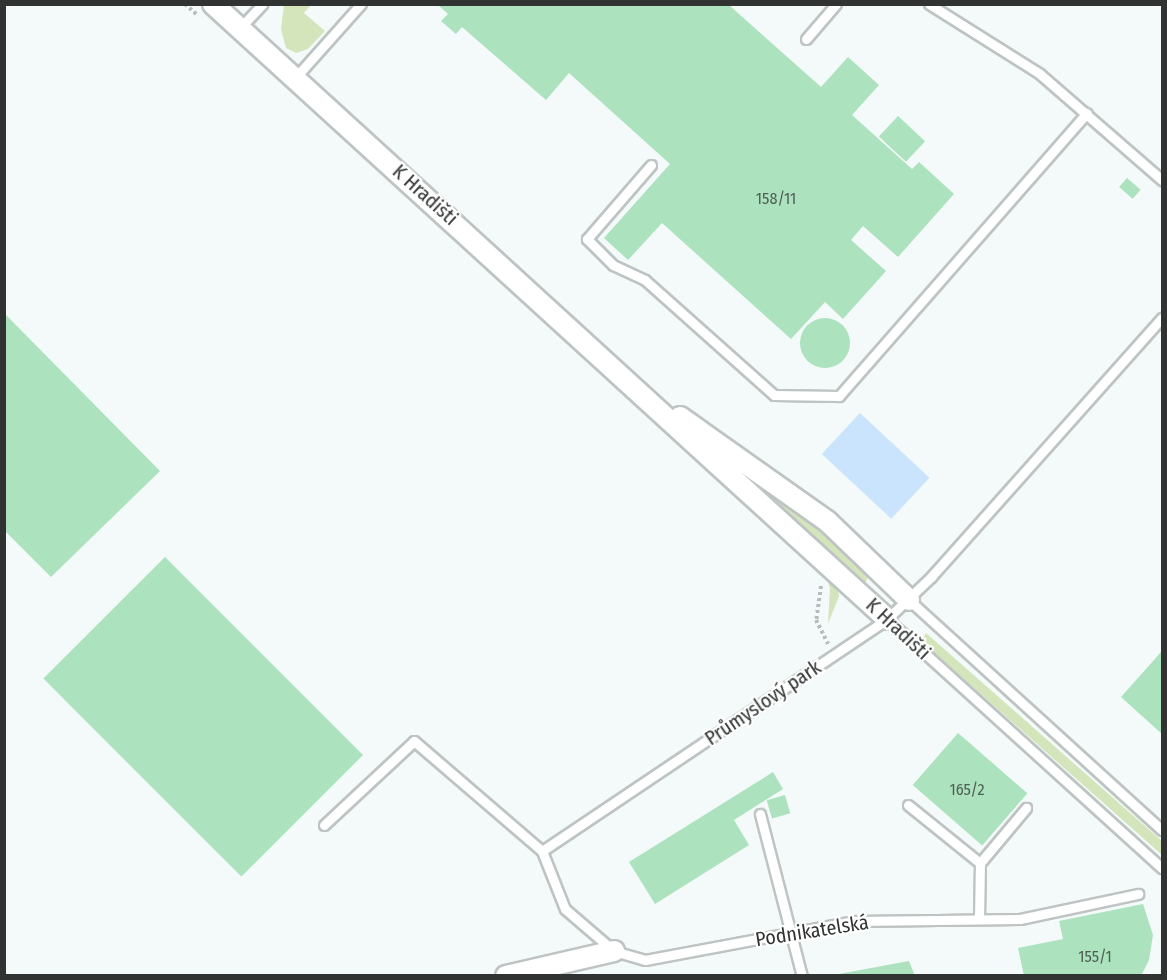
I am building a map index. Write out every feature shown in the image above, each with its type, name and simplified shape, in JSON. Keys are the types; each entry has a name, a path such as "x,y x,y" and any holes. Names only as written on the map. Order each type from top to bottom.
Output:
{"street":[{"name":"K Hradišti","path":"213,4 636,387 711,461 887,619"},
{"name":"K Hradišti","path":"636,387 827,521 909,600"},
{"path":"506,975 614,951"}],"lane":[{"path":"240,28 262,4"},
{"path":"295,78 361,4"},
{"path":"806,39 836,4"},
{"path":"929,4 1040,74 1162,180"},
{"path":"651,165 587,239 614,265 645,280 774,394 838,396 1087,113"},
{"name":"Průmyslový park","path":"542,851 887,619 909,600 1162,318"},
{"name":"K Hradišti","path":"909,600 1162,830"},
{"name":"K Hradišti","path":"887,619 1162,868"},
{"path":"324,825 414,741 542,851"},
{"path":"908,805 980,863"},
{"path":"979,919 980,863 1026,808"},
{"path":"760,814 802,975"},
{"name":"Podnikatelská","path":"542,851 564,909 614,951 645,960 854,921 1020,919 1138,894"}],"green space":[{"path":"284,5 311,5 304,13 325,31 308,49 296,53 286,48 281,29"},
{"path":"731,459 808,512 870,571 866,582 861,582 730,466"},
{"path":"824,569 837,585 839,596 828,624 830,588"},
{"path":"926,633 1162,841 1162,855 921,641"}],"water":[{"path":"860,413 929,478 891,519 822,454"}],"building":[{"path":"438,5 729,5 821,87 848,57 879,85 852,115 912,169 919,162 954,194 898,257 863,226 851,240 886,271 843,319 825,302 791,339 662,223 628,260 604,238 670,164 569,73 546,100 462,27 456,34 441,21 448,14"},
{"path":"898,116 925,141 906,162 879,136"},
{"path":"1127,178 1141,190 1133,199 1119,187"},
{"path":"4,313 160,471 51,577 4,530"},
{"path":"825,318 843,325 850,343 843,361 825,368 807,361 800,343 807,325"},
{"path":"165,557 363,755 241,877 43,679"},
{"path":"1162,651 1162,734 1121,697"},
{"path":"958,733 1027,793 982,845 913,785"},
{"path":"773,772 783,789 734,820 749,845 655,904 629,862"},
{"path":"785,795 790,813 772,819 767,800"},
{"path":"1143,904 1153,935 1149,960 1141,976 1024,976 1018,948 1063,939 1059,921"},
{"path":"909,961 915,976 839,976 839,974"}]}
